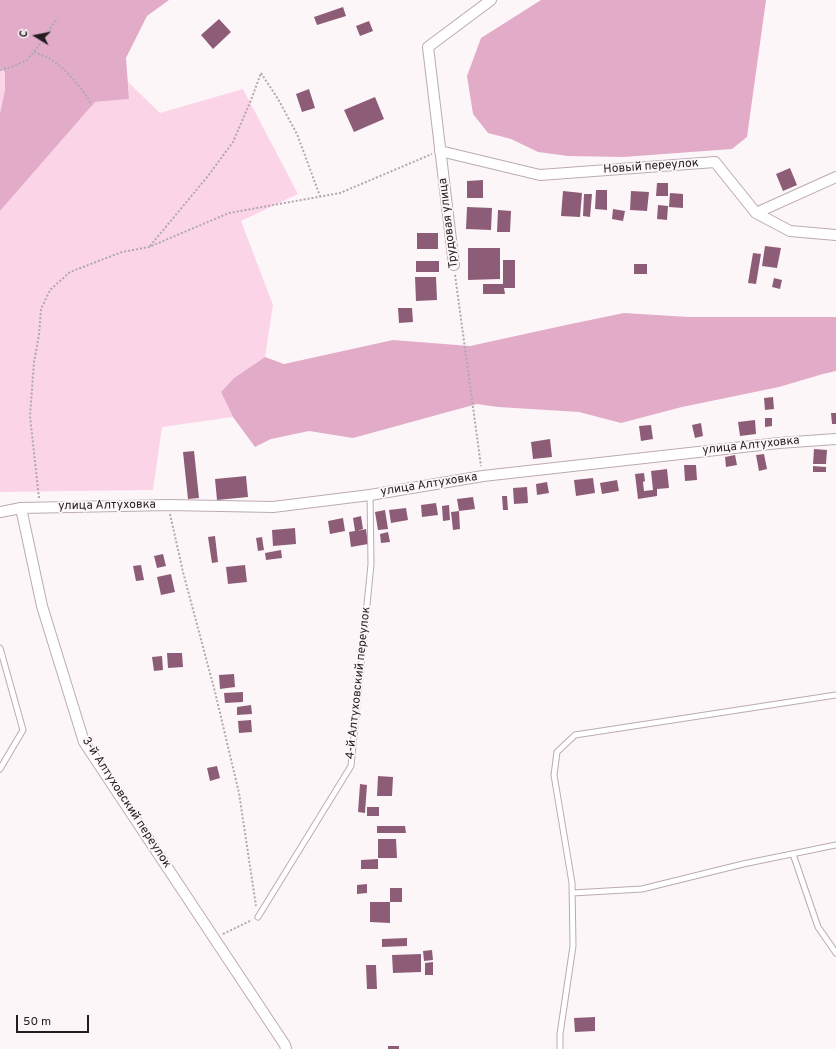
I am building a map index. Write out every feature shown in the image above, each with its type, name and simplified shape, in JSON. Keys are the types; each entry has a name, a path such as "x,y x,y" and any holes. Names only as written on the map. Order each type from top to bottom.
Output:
{"street":[{"name":"Трудовая улица","path":"454,266 428,47 491,0"},
{"name":"Новый переулок","path":"440,151 540,175 714,162 756,213 790,231 836,235"},
{"path":"756,213 836,177"},
{"name":"улица Алтуховка","path":"0,512 21,508 40,507 168,505 274,507 370,495 483,476 779,442 836,439"},
{"name":"3-й Алтуховский переулок","path":"21,508 42,606 84,742 285,1045 286,1049"}],"lane":[{"name":"4-й Алтуховский переулок","path":"258,917 351,766 371,564 370,495"},
{"path":"0,648 23,730 0,769"},
{"path":"560,1049 560,1034 573,946 572,883 554,776 557,752 575,735 836,695"},
{"path":"572,893 642,889 743,864 836,845"},
{"path":"793,854 818,927 836,953"}],"path":[{"path":"0,70 12,67 27,60 41,43 57,18"},
{"path":"34,52 49,58 65,70 81,88 92,105"},
{"path":"149,246 208,176 233,142 261,73 278,99 297,134 320,196"},
{"path":"40,507 30,416 32,376 40,335 41,309 50,290 70,272 122,252 149,246 229,213 340,193 440,151"},
{"name":"Трудовая улица","path":"454,266 483,476"},
{"path":"168,505 182,572 215,692 240,793 258,917 214,938"}],"shaded area":[{"path":"0,0 169,0 147,16 126,58 129,99 95,102 0,211 0,113 5,90 5,72 0,68"},
{"path":"541,0 766,0 747,137 732,149 623,157 568,156 538,152 511,139 488,133 473,114 467,76 481,38"},
{"path":"0,68 5,72 5,90 0,113"},
{"path":"128,82 160,113 243,89 298,194 241,221 273,305 265,357 234,378 221,392 233,417 162,427 153,490 0,492 0,211 95,102 129,99"},
{"path":"624,313 689,317 836,317 836,371 779,387 682,407 621,423 579,412 498,407 477,404 353,438 309,431 271,439 255,447 233,417 221,392 234,378 265,357 284,364 393,340 470,346"}],"building":[{"path":"343,7 346,16 317,25 314,17"},
{"path":"219,19 231,32 213,49 201,35"},
{"path":"369,21 373,31 360,36 356,26"},
{"path":"309,89 315,108 302,112 296,94"},
{"path":"375,97 384,119 354,132 344,110"},
{"path":"790,168 797,185 783,191 776,174"},
{"path":"483,180 483,198 467,198 467,181"},
{"path":"657,183 668,183 668,196 656,196"},
{"path":"596,190 607,190 607,210 595,209"},
{"path":"563,191 582,193 580,217 561,216"},
{"path":"631,191 649,192 647,211 630,210"},
{"path":"670,193 683,194 683,208 669,207"},
{"path":"584,194 592,194 590,217 583,216"},
{"path":"658,205 668,206 667,220 657,219"},
{"path":"467,207 492,208 491,230 466,229"},
{"path":"613,209 625,211 623,221 612,219"},
{"path":"498,210 511,211 510,232 497,232"},
{"path":"417,233 438,233 438,249 417,249"},
{"path":"765,246 781,248 777,268 762,266"},
{"path":"468,248 500,248 500,279 468,280"},
{"path":"753,253 761,254 756,284 748,283"},
{"path":"503,260 515,260 515,288 504,288 505,294 483,294 483,284 503,284"},
{"path":"416,261 439,261 439,272 416,272"},
{"path":"634,264 647,264 647,274 634,274"},
{"path":"415,277 436,277 437,300 416,301"},
{"path":"774,278 782,280 780,289 772,287"},
{"path":"398,308 412,308 413,322 399,323"},
{"path":"773,397 774,409 765,410 764,398"},
{"path":"831,413 836,413 836,424 832,424"},
{"path":"765,418 772,418 772,426 765,427"},
{"path":"755,420 756,434 740,436 738,422"},
{"path":"701,423 703,436 695,438 692,425"},
{"path":"651,425 653,439 641,441 639,426"},
{"path":"550,439 552,457 533,459 531,442"},
{"path":"814,449 827,450 826,464 813,464"},
{"path":"194,451 199,498 188,499 183,452"},
{"path":"764,454 767,469 759,471 756,455"},
{"path":"735,455 737,465 726,467 725,457"},
{"path":"684,465 696,465 697,480 685,481"},
{"path":"813,466 826,467 826,472 813,472"},
{"path":"667,469 669,488 657,489 657,496 638,499 635,474 644,473 644,491 653,490 651,471"},
{"path":"246,476 248,497 217,500 215,479"},
{"path":"593,478 595,493 576,496 574,480"},
{"path":"617,480 619,491 602,494 600,483"},
{"path":"547,482 549,493 537,495 536,484"},
{"path":"527,487 528,503 514,504 513,488"},
{"path":"502,496 507,496 508,510 503,510"},
{"path":"473,497 475,509 459,511 457,499"},
{"path":"436,503 438,515 422,517 421,505"},
{"path":"449,505 450,520 443,521 442,506"},
{"path":"406,508 408,520 391,523 389,510"},
{"path":"385,510 388,529 378,530 375,512"},
{"path":"459,511 460,529 453,530 451,512"},
{"path":"361,516 363,529 357,531 366,529 368,544 351,547 349,532 355,531 353,518"},
{"path":"343,518 345,531 330,534 328,521"},
{"path":"295,528 296,544 273,546 272,530"},
{"path":"388,532 390,542 381,543 380,534"},
{"path":"215,536 218,562 212,563 208,537"},
{"path":"262,537 264,550 258,551 256,538"},
{"path":"281,550 282,558 266,560 265,553"},
{"path":"163,554 166,566 157,568 154,556"},
{"path":"141,565 144,580 136,581 133,566"},
{"path":"245,565 247,582 228,584 226,567"},
{"path":"171,574 175,592 161,595 157,577"},
{"path":"167,653 182,653 183,667 168,668"},
{"path":"162,656 163,670 154,671 152,657"},
{"path":"234,674 235,687 220,689 219,675"},
{"path":"243,692 243,702 225,703 224,693"},
{"path":"251,705 252,714 237,715 237,707"},
{"path":"251,720 252,732 239,733 238,721"},
{"path":"217,766 220,778 210,781 207,768"},
{"path":"378,776 393,777 392,796 377,796"},
{"path":"360,784 367,785 365,813 358,812"},
{"path":"367,807 379,807 379,816 367,816"},
{"path":"377,826 405,826 406,833 377,833"},
{"path":"378,839 396,839 397,858 378,858"},
{"path":"378,859 378,869 361,869 361,860"},
{"path":"367,884 367,893 357,894 357,885"},
{"path":"390,888 402,888 402,902 390,902"},
{"path":"370,902 390,902 390,923 370,922"},
{"path":"407,938 407,946 382,947 382,939"},
{"path":"432,950 433,960 424,961 423,951"},
{"path":"421,954 421,972 393,973 392,955"},
{"path":"433,962 433,975 425,975 425,963"},
{"path":"366,965 376,965 377,989 367,989"},
{"path":"595,1017 595,1031 575,1032 574,1018"},
{"path":"388,1046 399,1046 399,1049 388,1049"}]}
